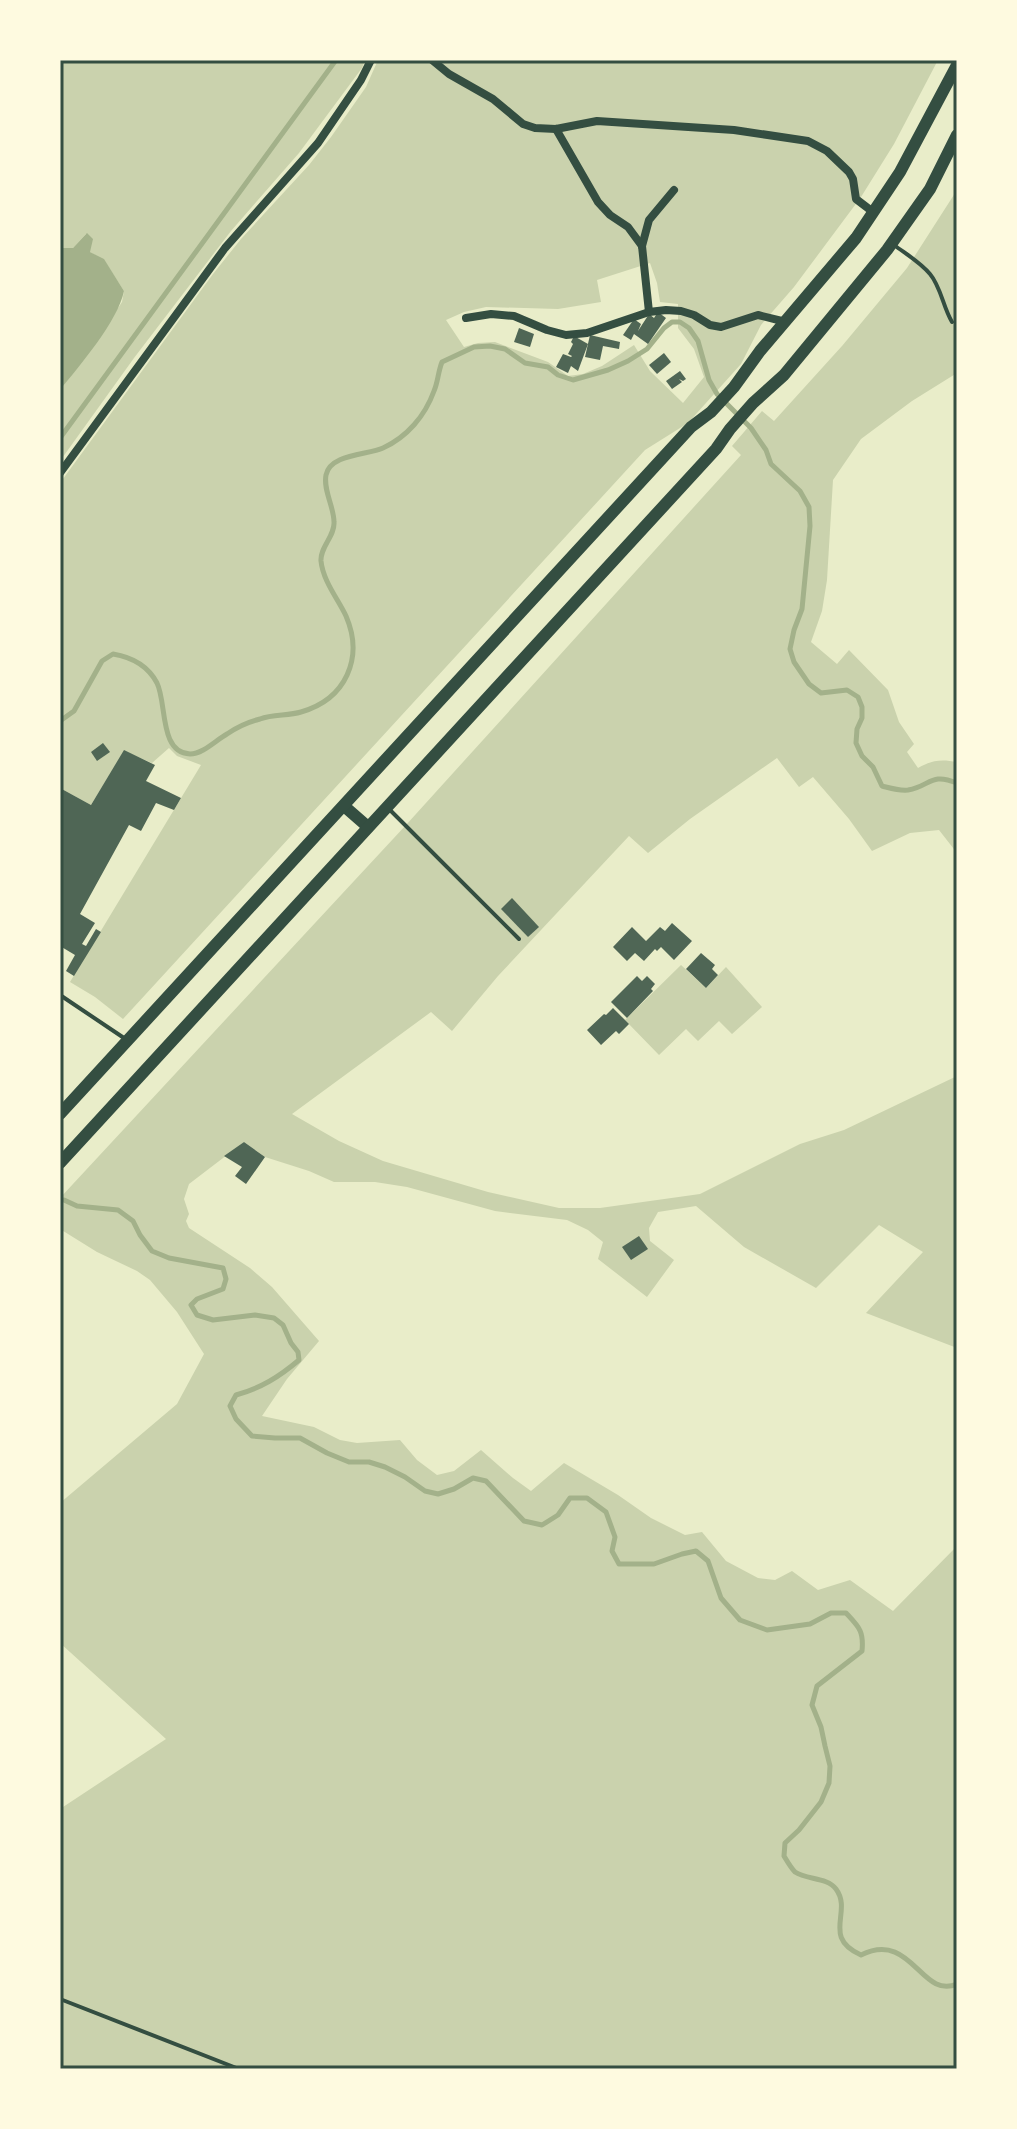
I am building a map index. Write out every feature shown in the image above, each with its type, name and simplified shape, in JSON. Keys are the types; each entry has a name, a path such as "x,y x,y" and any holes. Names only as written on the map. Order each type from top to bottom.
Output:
{"main road":[{"path":"60,1114 691,427 711,412 734,387 760,351 856,238 900,172 957,65"},
{"path":"60,1163 716,449 753,403 794,363 892,244 930,189 957,135"},
{"path":"344,806 368,827"}],"street":[{"path":"60,473 225,248 318,143 371,60"},
{"path":"432,60 449,74 493,99 523,124 535,128 556,129 597,121 734,130 808,141 841,163 853,179 856,199 873,212"},
{"path":"556,129 598,202 628,227 642,246"},
{"path":"649,312 642,246 649,220 674,190"},
{"path":"466,318 491,314 514,316 566,335 587,333 649,312 681,311 721,327 758,315 786,322"}],"lane":[{"path":"892,244 932,276 952,322"},
{"path":"387,807 519,939"},
{"path":"60,995 128,1041"},
{"path":"60,1999 239,2069"}],"shaded area":[{"path":"60,60 365,60 299,153 231,231 60,461 60,390 122,302 124,291 104,260 90,252 86,234 73,248 60,248"},
{"path":"378,60 938,60 894,144 861,197 794,287 761,325 741,364 688,423 645,450 123,1019 70,982 201,765 177,756 169,748 152,763 124,751 91,805 60,788 60,483 213,274 309,165 366,87","holes":["650,263 660,302 678,304 678,328 694,349 704,377 683,403 650,371 634,345 602,366 568,376 548,362 495,342 464,347 446,320 486,307 558,309 601,302 597,280"]},
{"path":"957,190 957,373 912,401 861,439 833,480 827,580 822,611 811,642 837,664 849,650 888,690 899,722 914,744 907,752 918,768 937,761 957,762 957,853 939,830 910,833 872,851 813,777 799,787 777,758 690,819 648,853 629,836 498,976 452,1031 431,1012 292,1114 339,1141 383,1161 488,1192 559,1208 600,1208 700,1194 800,1144 844,1130 957,1076 957,1348 866,1313 923,1252 879,1225 816,1288 744,1247 696,1206 658,1212 649,1228 650,1241 674,1260 647,1297 598,1259 603,1242 588,1230 567,1220 495,1211 407,1187 375,1182 334,1182 265,1157 244,1142 189,1184 184,1199 189,1228 250,1268 272,1287 319,1341 287,1379 262,1416 314,1427 340,1440 357,1443 400,1440 417,1460 437,1475 454,1471 481,1450 531,1491 564,1463 651,1518 685,1535 702,1532 726,1561 758,1578 775,1580 792,1571 818,1590 850,1580 893,1611 957,1546 957,2069 60,2069 60,1809 166,1739 60,1643 60,1503 177,1404 204,1354 177,1312 150,1280 60,1229 60,1198 406,825 741,455 732,446 762,411 774,421 842,346 907,268"},
{"path":"87,233 93,239 90,252 104,259 124,291 106,329 60,390 60,248 73,248"},
{"path":"681,965 706,988 726,967 762,1007 732,1034 719,1021 698,1041 686,1029 659,1055 625,1020"}],"building":[{"path":"658,312 666,318 648,344 634,334 631,340 623,335 634,319 641,324 638,331 649,314 654,318"},
{"path":"519,328 534,334 530,347 514,342"},
{"path":"590,335 620,342 619,349 603,346 600,360 585,357"},
{"path":"574,336 588,344 578,371 571,366 568,373 556,367 563,354 572,356 568,354"},
{"path":"664,353 671,362 657,374 649,365"},
{"path":"680,371 686,379 679,379 682,382 672,389 666,381"},
{"path":"103,743 110,752 97,761 91,752"},
{"path":"124,750 155,765 146,781 181,798 174,810 156,803 141,831 129,825 80,914 95,923 82,944 86,946 96,929 101,932 74,976 66,971 75,955 60,946 60,788 91,805"},
{"path":"512,898 539,927 528,937 501,909"},
{"path":"672,923 692,941 674,960 661,947 644,961 635,953 627,961 613,947 632,927 646,941 660,927 665,931"},
{"path":"701,953 715,965 712,969 718,975 706,988 686,969"},
{"path":"637,976 642,981 647,976 655,984 651,989 653,991 627,1018 611,1002"},
{"path":"613,1008 629,1024 601,1045 587,1030"},
{"path":"244,1142 265,1157 246,1184 235,1176 242,1167 224,1156"},
{"path":"639,1236 648,1249 631,1260 622,1247"}],"waterway":[{"path":"60,438 336,60"},
{"path":"60,721 74,711 102,661 113,654 138,663 153,677 160,692 173,745 190,754 205,749 247,723 317,706 340,687 352,661 353,647 346,616 328,583 321,561 334,527 325,481 329,468 342,459 383,448 407,432 430,400 442,362 474,347 505,349 525,363 548,367 558,375 573,380 628,361 647,349 664,328 672,322 680,322 689,328 698,341 709,380 717,394 751,428 766,450 771,464 800,491 809,507 802,609 790,649 794,662 809,684 821,693 847,690 858,697 862,718 856,743 882,786 905,790 936,779 957,783"},
{"path":"64,1200 77,1206 118,1210 133,1221 152,1251 169,1258 223,1268 226,1279 223,1289 197,1299 191,1305 197,1315 213,1320 255,1315 274,1318 283,1325 298,1352 299,1360 269,1381 236,1395 230,1406 236,1419 252,1436 300,1438 349,1462 369,1462 385,1467 425,1491 438,1494 473,1478 486,1481 524,1521 542,1525 558,1515 570,1498 587,1498 606,1512 615,1537 612,1551 619,1564 654,1564 696,1551 708,1561 721,1598 740,1620 767,1630 810,1624 831,1613 846,1613 860,1630 862,1651 817,1686 812,1705 821,1727 830,1766 829,1783 821,1802 785,1843 784,1856 795,1872 827,1882 836,1889 841,1906 840,1932 849,1948 861,1955 878,1950 892,1951 904,1957 934,1983 945,1986 957,1984"}]}
